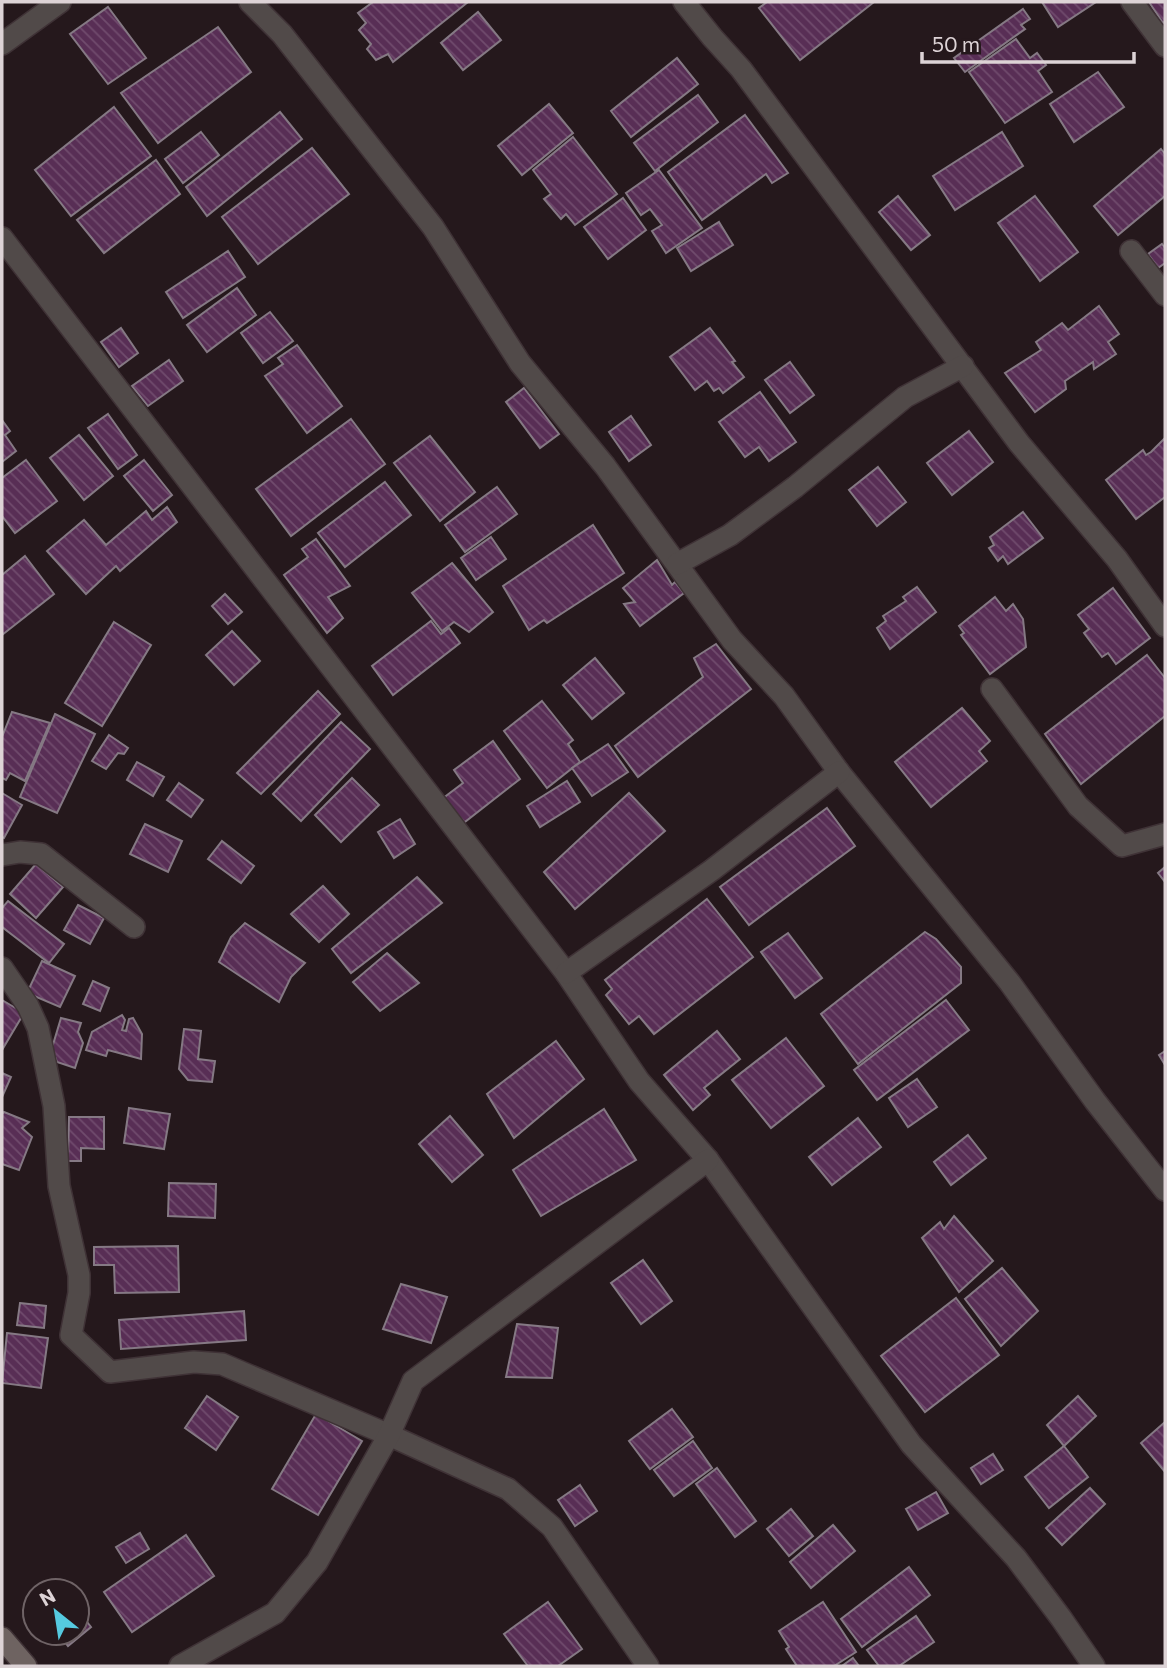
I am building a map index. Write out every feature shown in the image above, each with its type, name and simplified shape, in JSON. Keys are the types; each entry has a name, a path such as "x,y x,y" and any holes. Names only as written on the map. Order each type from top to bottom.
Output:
{"street":[{"path":"2,44 60,2"},
{"path":"250,2 282,34 426,217 520,363 605,466 732,640 784,696 839,772 1010,983 1095,1101 1165,1190"},
{"path":"684,2 741,69 1019,443 1117,559 1165,626"},
{"path":"1132,2 1165,46"},
{"path":"2,238 566,973 639,1081 708,1160 911,1444 1016,1558 1094,1666"},
{"path":"1131,251 1165,295"},
{"path":"677,564 730,535 795,487 905,397 963,366"},
{"path":"992,689 1078,806 1122,846 1165,834"},
{"path":"566,973 712,870 839,772"},
{"path":"2,855 20,852 41,854 134,927"},
{"path":"2,968 28,1006 38,1028 54,1107 59,1186 79,1275 79,1293 71,1335 110,1372 194,1362 222,1364 508,1489 552,1527 648,1666"},
{"path":"180,1666 275,1613 317,1562 389,1435 413,1381 708,1160"},
{"path":"2,1638 26,1666"}],"building":[{"path":"373,2 468,2 393,62 388,54 376,60 367,49 371,44 359,30 366,23 358,13"},
{"path":"767,2 874,2 800,60 759,8"},
{"path":"1042,2 1096,2 1058,27"},
{"path":"1149,2 1165,2 1163,23"},
{"path":"108,7 146,58 108,84 70,34"},
{"path":"1023,9 1030,19 1021,25 1025,29 965,72 954,58"},
{"path":"478,12 501,40 463,70 441,43"},
{"path":"218,27 251,72 158,143 121,93"},
{"path":"1016,39 1030,58 1037,53 1046,65 1038,71 1052,92 1005,123 969,72"},
{"path":"677,58 698,84 631,137 611,111"},
{"path":"1098,72 1124,107 1074,142 1050,104"},
{"path":"698,95 718,122 655,171 634,143"},
{"path":"549,104 573,133 522,175 498,146"},
{"path":"114,107 151,156 71,216 35,170"},
{"path":"280,112 302,139 207,216 186,187"},
{"path":"745,115 788,173 772,183 766,174 702,220 668,172"},
{"path":"201,132 219,155 183,183 165,159"},
{"path":"1002,132 1023,166 955,210 933,176"},
{"path":"573,137 617,194 575,225 566,214 561,219 544,199 551,194 533,170"},
{"path":"312,148 349,194 258,264 222,217"},
{"path":"1161,149 1165,154 1165,196 1118,235 1094,206"},
{"path":"156,160 180,194 104,253 77,220"},
{"path":"659,170 702,228 666,253 652,231 662,225 650,209 641,215 626,193"},
{"path":"898,196 930,235 911,250 879,212"},
{"path":"1035,196 1078,252 1040,281 998,223"},
{"path":"623,198 646,230 608,259 584,227"},
{"path":"719,222 733,245 691,271 677,248"},
{"path":"1162,244 1165,248 1165,263 1158,268 1148,254"},
{"path":"228,251 245,277 183,318 166,292"},
{"path":"237,288 256,315 207,352 187,325"},
{"path":"1099,306 1119,334 1108,342 1116,354 1094,369 1093,362 1065,381 1066,389 1035,412 1005,373 1041,350 1036,342 1062,323 1068,330"},
{"path":"270,312 293,341 263,363 241,333"},
{"path":"121,328 138,353 119,367 101,342"},
{"path":"710,328 744,377 723,393 719,388 714,391 707,381 695,390 670,357"},
{"path":"297,345 342,406 307,433 265,376 283,364 278,358"},
{"path":"169,360 183,381 148,406 132,386"},
{"path":"790,362 814,395 790,413 765,380"},
{"path":"524,388 559,434 540,448 506,402"},
{"path":"760,392 796,442 769,461 759,447 745,457 719,422"},
{"path":"108,414 137,455 118,469 88,428"},
{"path":"631,416 651,445 629,461 609,432"},
{"path":"351,419 385,464 291,536 256,489"},
{"path":"2,420 10,431 5,435 16,451 2,462"},
{"path":"969,431 993,462 952,495 927,463"},
{"path":"79,435 113,476 84,500 50,458"},
{"path":"430,436 475,492 440,521 394,463"},
{"path":"1165,438 1165,497 1136,519 1106,480 1143,450 1146,455 1151,452"},
{"path":"26,460 57,501 15,533 2,516 2,478"},
{"path":"144,460 172,495 153,511 124,476"},
{"path":"878,467 906,502 877,526 849,490"},
{"path":"385,482 411,515 345,567 318,533"},
{"path":"497,487 517,514 465,552 445,525"},
{"path":"167,507 177,522 120,571 116,566 86,594 47,551 84,520 106,545 146,511 152,520"},
{"path":"1023,512 1043,538 1008,564 1003,556 998,561 989,548 994,545 990,537"},
{"path":"593,525 624,573 547,623 544,620 529,630 503,586"},
{"path":"491,537 506,559 476,580 461,558"},
{"path":"316,539 350,586 328,597 343,618 327,633 284,575 308,557 302,549"},
{"path":"25,556 54,594 2,635 2,575"},
{"path":"657,560 672,585 675,582 684,593 640,626 624,604 635,602 623,588"},
{"path":"452,563 493,612 469,632 454,622 442,631 412,593"},
{"path":"917,587 936,612 890,649 877,628 886,621 883,616 906,601 903,597"},
{"path":"1113,588 1150,638 1116,664 1108,653 1102,657 1084,633 1089,629 1078,615"},
{"path":"225,594 242,612 228,624 212,606"},
{"path":"995,597 1006,611 1013,604 1023,619 1026,647 990,674 961,635 964,633 959,626"},
{"path":"431,621 441,634 449,628 460,643 393,695 372,666"},
{"path":"114,622 151,645 102,726 65,703"},
{"path":"232,631 260,661 234,685 206,655"},
{"path":"716,644 751,689 638,777 615,746 703,677 694,658"},
{"path":"1147,655 1165,678 1165,716 1081,784 1045,734"},
{"path":"595,658 624,693 592,719 563,685"},
{"path":"318,691 340,714 261,794 237,773"},
{"path":"542,701 573,740 568,744 580,762 547,788 504,731"},
{"path":"962,708 990,741 979,751 987,761 931,807 895,762"},
{"path":"12,712 50,723 25,781 10,773 6,780 2,778 2,737"},
{"path":"55,714 95,734 57,813 20,797"},
{"path":"341,722 370,749 301,821 273,794"},
{"path":"109,735 128,748 124,754 118,753 106,769 92,761"},
{"path":"493,741 520,779 461,825 442,799 463,783 454,770"},
{"path":"608,744 628,772 592,796 572,768"},
{"path":"137,762 164,777 153,796 127,780"},
{"path":"352,778 379,805 341,842 315,815"},
{"path":"567,781 580,802 540,827 527,806"},
{"path":"179,783 203,800 191,817 167,800"},
{"path":"2,793 22,805 4,838 2,837"},
{"path":"629,793 665,831 575,909 544,872"},
{"path":"827,808 855,846 749,925 720,887"},
{"path":"400,819 415,844 394,858 378,832"},
{"path":"145,824 182,841 168,872 130,854"},
{"path":"222,841 254,866 241,883 208,859"},
{"path":"36,864 63,887 36,918 10,894"},
{"path":"1165,867 1165,882 1158,873"},
{"path":"417,877 442,903 351,973 332,949"},
{"path":"323,886 349,914 319,942 291,914"},
{"path":"707,899 753,957 654,1034 639,1016 629,1024 606,995 612,989 605,980"},
{"path":"8,901 64,944 49,963 2,927 2,908"},
{"path":"78,905 104,918 90,944 64,930"},
{"path":"245,923 305,963 291,977 279,1002 219,962 231,937"},
{"path":"925,932 936,939 961,967 961,983 858,1064 821,1014"},
{"path":"788,933 822,978 795,998 761,952"},
{"path":"387,953 419,983 380,1011 353,982"},
{"path":"42,961 75,976 60,1007 27,993"},
{"path":"93,981 109,988 100,1011 83,1004"},
{"path":"2,1000 24,1013 2,1050"},
{"path":"946,1000 969,1030 877,1100 854,1070"},
{"path":"122,1015 125,1020 122,1030 126,1031 129,1019 133,1018 142,1034 141,1059 108,1050 106,1056 86,1050 92,1032"},
{"path":"61,1018 81,1023 78,1032 83,1043 75,1068 57,1062 52,1048"},
{"path":"184,1029 201,1031 198,1059 215,1061 212,1082 188,1080 179,1069"},
{"path":"717,1031 740,1059 704,1088 710,1095 693,1110 664,1075"},
{"path":"786,1038 824,1086 771,1128 732,1080"},
{"path":"556,1041 584,1079 514,1138 487,1094"},
{"path":"1165,1051 1165,1065 1159,1055"},
{"path":"2,1073 11,1077 2,1097"},
{"path":"917,1079 937,1107 908,1127 889,1098"},
{"path":"129,1108 170,1114 164,1149 124,1143"},
{"path":"604,1109 636,1160 541,1216 513,1170"},
{"path":"4,1112 29,1122 22,1128 32,1137 19,1170 2,1164"},
{"path":"450,1116 483,1155 452,1182 419,1144"},
{"path":"69,1117 104,1117 104,1149 81,1148 81,1161 68,1161"},
{"path":"858,1118 881,1147 832,1185 809,1157"},
{"path":"968,1135 986,1158 951,1185 934,1162"},
{"path":"169,1183 216,1184 215,1218 168,1216"},
{"path":"954,1216 993,1261 959,1292 922,1238 940,1222 944,1229"},
{"path":"178,1246 179,1292 115,1293 114,1265 94,1265 94,1247"},
{"path":"643,1260 672,1301 641,1324 611,1283"},
{"path":"1002,1268 1038,1311 1001,1346 965,1299"},
{"path":"401,1284 447,1297 431,1343 383,1329"},
{"path":"956,1298 999,1355 925,1412 881,1356"},
{"path":"20,1303 46,1306 44,1328 17,1325"},
{"path":"244,1311 246,1340 121,1349 119,1320"},
{"path":"517,1324 558,1328 552,1378 506,1377"},
{"path":"7,1333 48,1338 41,1388 2,1383"},
{"path":"207,1396 238,1417 216,1450 185,1428"},
{"path":"1078,1396 1096,1416 1064,1446 1047,1425"},
{"path":"672,1409 693,1437 650,1469 629,1441"},
{"path":"316,1414 362,1441 318,1515 272,1489"},
{"path":"1165,1422 1165,1472 1141,1443"},
{"path":"693,1441 712,1468 674,1496 654,1470"},
{"path":"1064,1446 1088,1477 1049,1508 1025,1477"},
{"path":"993,1454 1003,1470 981,1484 971,1468"},
{"path":"717,1468 756,1521 735,1537 696,1484"},
{"path":"580,1485 597,1511 575,1526 558,1500"},
{"path":"1090,1488 1105,1504 1062,1545 1046,1528"},
{"path":"936,1492 948,1513 918,1530 906,1509"},
{"path":"791,1509 813,1536 789,1556 767,1529"},
{"path":"833,1525 855,1551 811,1588 790,1562"},
{"path":"140,1533 149,1549 126,1563 116,1547"},
{"path":"186,1535 214,1576 132,1632 104,1592"},
{"path":"909,1567 930,1595 862,1647 841,1619"},
{"path":"548,1602 582,1649 558,1666 528,1666 504,1634"},
{"path":"823,1602 856,1652 834,1666 797,1666 779,1631"},
{"path":"916,1616 934,1642 899,1666 879,1666 867,1650"},
{"path":"853,1658 859,1666 842,1666"}]}
